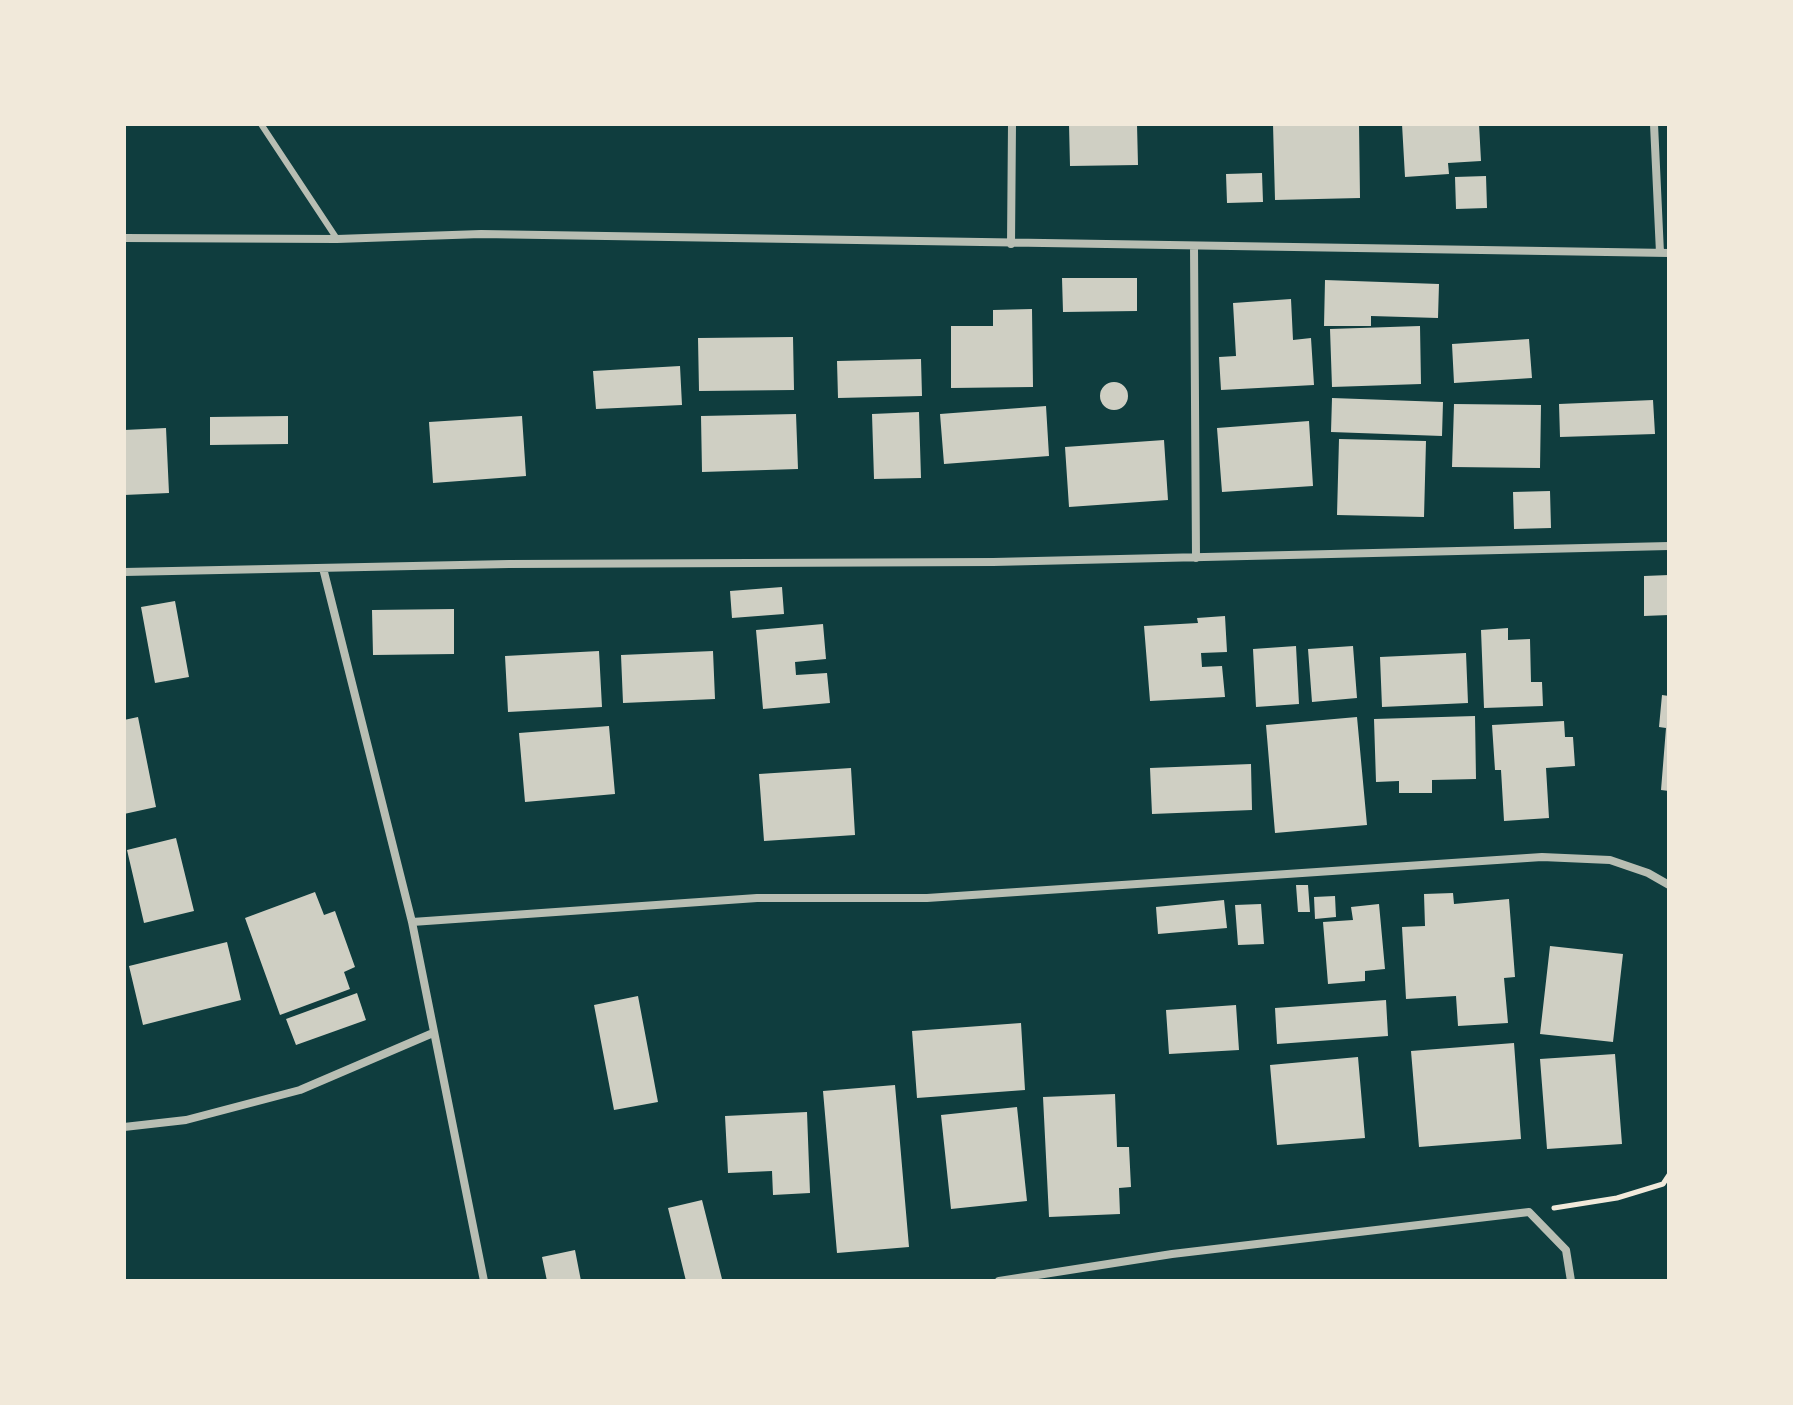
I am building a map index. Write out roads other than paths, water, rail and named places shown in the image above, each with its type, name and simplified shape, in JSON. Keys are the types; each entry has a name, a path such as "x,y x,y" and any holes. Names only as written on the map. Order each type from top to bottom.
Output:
{"street":[{"path":"1011,244 1012,124"},
{"path":"124,238 337,239 481,234 1665,253 1654,124"},
{"path":"1194,246 1196,558"},
{"path":"124,572 1196,558 1669,546"},
{"path":"323,568 412,922 484,1281"},
{"path":"412,922 757,898 927,898 1542,857 1610,860 1648,873 1669,885"},
{"path":"124,1127 186,1120 300,1090 433,1033"},
{"path":"999,1281 1172,1254 1529,1212 1566,1250 1571,1281"}],"lane":[{"path":"261,124 337,239"}]}
